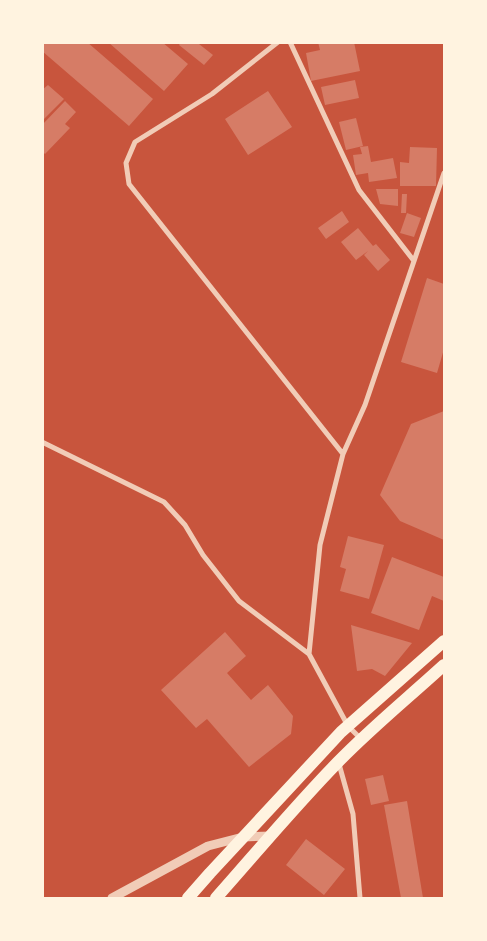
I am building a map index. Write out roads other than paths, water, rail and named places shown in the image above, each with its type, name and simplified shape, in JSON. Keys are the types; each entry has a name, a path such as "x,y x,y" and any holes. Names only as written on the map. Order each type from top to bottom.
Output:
{"main road":[{"path":"188,898 348,726 444,641"},
{"path":"216,898 338,762 444,664"}],"street":[{"path":"278,42 212,94 135,142 126,163 129,184 343,454"},
{"path":"290,42 359,190 414,261"},
{"path":"309,654 320,544 343,454 365,405 444,173"},
{"path":"42,442 164,502 185,525 203,556 239,601 309,654 348,726 362,740"},
{"path":"338,762 353,814 360,898"},
{"path":"112,898 208,846 243,837 271,836"}]}
